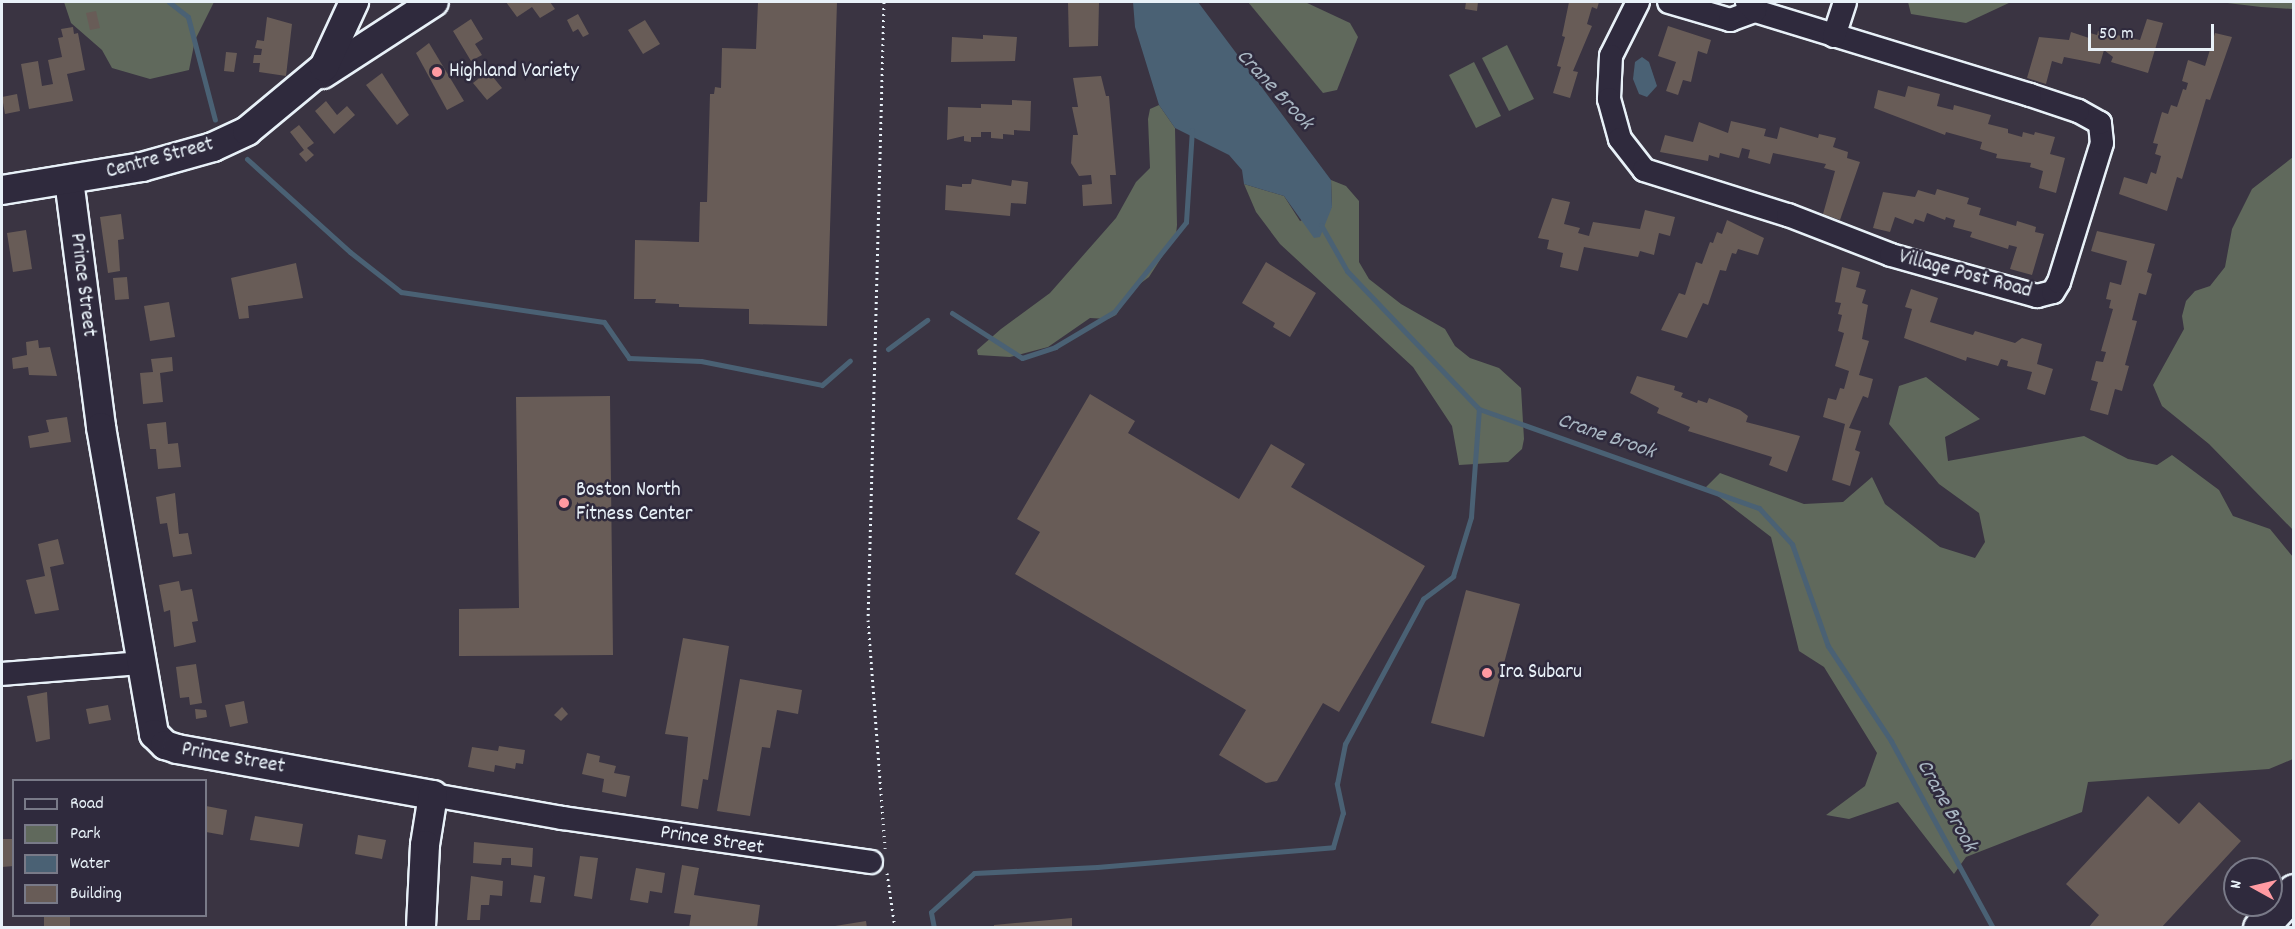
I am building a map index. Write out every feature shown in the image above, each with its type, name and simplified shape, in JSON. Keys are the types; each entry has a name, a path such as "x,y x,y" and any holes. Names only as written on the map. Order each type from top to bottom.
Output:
{"highway":[{"path":"2260,927 2294,891"}],"main road":[{"path":"302,88 333,55 354,2 382,22 396,26"},
{"path":"302,88 434,2"},
{"name":"Centre Street","path":"2,190 142,167 213,147 266,119 302,88"},
{"name":"Prince Street","path":"69,180 101,427 154,734 165,745 433,795"},
{"path":"421,927 425,844 433,795"}],"street":[{"name":"Village Post Road","path":"1638,2 1611,56 1609,99 1620,140 1644,170 1788,215 1891,255 2037,296 2053,292 2059,282 2102,143 2100,123 2078,111 1834,36 1751,6 1730,20 1669,2"},
{"path":"1834,36 1845,2"},
{"path":"2,674 142,663"},
{"name":"Prince Street","path":"433,795 562,818 881,859"}],"path":[{"path":"884,2 868,620 881,859 896,927"}],"green space":[{"path":"64,2 214,2 195,40 189,70 150,79 112,68 102,50 71,23"},
{"path":"1248,2 1305,2 1350,23 1358,37 1337,90 1323,93"},
{"path":"1908,2 2011,2 1966,23 1911,14"},
{"path":"2219,2 2293,2 2293,9 2261,7"},
{"path":"1507,45 1534,99 1509,111 1482,58"},
{"path":"1474,62 1501,116 1476,128 1449,75"},
{"path":"1159,105 1175,128 1177,225 1176,235 1149,277 1133,289 1116,315 1108,319 1090,318 1048,347 1010,357 978,355 977,350 1001,329 1050,293 1116,218 1136,182 1150,168 1148,119 1150,109"},
{"path":"2293,157 2293,530 2209,444 2162,406 2153,385 2184,329 2182,316 2186,301 2195,291 2210,286 2225,267 2232,229 2252,189"},
{"path":"1331,180 1346,186 1359,201 1359,262 1369,279 1401,304 1445,329 1455,346 1470,358 1499,368 1521,388 1524,439 1522,449 1508,462 1459,465 1452,426 1413,367 1280,244 1256,212 1244,184 1284,196 1300,221 1332,207"},
{"path":"1926,377 1980,419 1945,437 1948,461 2084,436 2128,459 2157,465 2172,455 2219,490 2233,516 2270,529 2293,557 2293,759 2269,769 2088,782 2082,812 1966,857 1954,874 1898,802 1849,819 1826,815 1865,786 1877,753 1824,667 1799,651 1771,537 1706,487 1720,473 1804,504 1843,502 1872,477 1885,504 1940,547 1975,558 1985,542 1979,513 1939,484 1889,424 1899,386"}],"water":[{"path":"1133,2 1198,2 1331,180 1332,207 1320,237 1314,238 1284,196 1244,184 1242,170 1229,155 1175,128 1159,105 1135,27"},
{"path":"1642,57 1649,62 1657,86 1647,97 1639,94 1633,79 1635,62"}],"building":[{"path":"506,2 550,2 555,9 540,18 532,7 517,17"},
{"path":"758,2 837,2 827,326 749,324 749,309 679,307 679,304 655,303 656,299 634,299 635,240 699,242 700,202 707,202 710,94 714,94 715,87 721,88 722,48 756,49"},
{"path":"1068,2 1099,2 1098,46 1069,47"},
{"path":"1466,2 1478,2 1477,11 1465,9"},
{"path":"1569,2 1599,2 1597,9 1592,7 1587,24 1592,26 1573,71 1578,72 1570,98 1553,93 1561,67 1557,66 1565,37 1562,36"},
{"path":"96,11 100,28 90,30 86,13"},
{"path":"578,14 589,34 583,37 578,29 573,32 567,20"},
{"path":"267,17 292,24 286,76 259,72 260,63 253,63 254,55 261,55 262,49 255,48 257,40 264,41"},
{"path":"471,19 483,39 475,44 482,55 471,61 453,31"},
{"path":"2147,19 2163,23 2148,73 2111,62 2113,57 2104,50 2100,64 2064,57 2062,64 2052,61 2046,84 2027,78 2039,37 2069,40 2071,32 2089,38 2090,33 2097,35 2098,31 2140,40"},
{"path":"645,20 660,44 643,54 628,30"},
{"path":"1668,26 1711,40 1707,54 1698,51 1691,82 1683,80 1678,95 1666,91 1676,62 1658,56"},
{"path":"73,27 74,34 78,33 85,70 67,74 73,101 29,109 21,64 38,61 42,86 53,84 48,60 62,57 58,38 63,37 61,29"},
{"path":"2215,33 2232,37 2210,100 2206,99 2182,179 2177,177 2167,211 2119,194 2124,177 2147,184 2151,172 2156,174 2161,156 2155,154 2158,144 2153,143 2162,112 2168,114 2171,105 2177,107 2183,89 2186,90 2188,83 2182,81 2188,60 2205,66"},
{"path":"983,35 1017,37 1015,61 951,62 952,37 983,39"},
{"name":"Highland Variety","path":"429,43 464,101 447,110 416,53"},
{"path":"226,52 237,53 234,72 224,71"},
{"path":"488,71 502,88 487,100 473,83"},
{"path":"382,73 409,115 397,125 366,85"},
{"path":"1101,76 1106,96 1109,96 1116,175 1110,175 1112,204 1083,206 1082,185 1092,184 1091,175 1079,176 1071,163 1073,135 1078,135 1072,107 1078,107 1073,78"},
{"path":"1908,86 1940,94 1937,106 1953,110 1954,105 1991,115 1988,124 2008,129 2008,133 2022,137 2023,132 2034,135 2035,132 2055,137 2050,154 2065,158 2056,193 2039,188 2043,171 2030,167 2031,163 1996,158 1997,154 1980,149 1982,142 1946,132 1945,135 1874,108 1878,90 1905,97"},
{"path":"17,94 20,111 5,114 2,97"},
{"path":"1012,100 1031,101 1030,131 1014,130 1014,135 1003,134 1003,139 991,138 991,132 981,132 981,137 971,137 971,142 964,141 964,136 947,140 948,107 981,108 981,104 1012,105"},
{"path":"326,101 337,115 347,106 355,115 334,134 315,111"},
{"path":"1731,121 1766,129 1764,136 1777,139 1780,127 1818,138 1819,134 1836,138 1833,147 1848,152 1847,158 1860,162 1840,220 1823,214 1835,171 1824,168 1826,164 1773,153 1770,164 1748,158 1750,150 1742,148 1739,158 1720,153 1719,158 1709,155 1708,161 1660,152 1665,135 1693,142 1699,122 1728,133"},
{"path":"299,125 314,143 307,148 314,155 306,162 299,154 304,150 290,132"},
{"path":"972,179 1011,186 1012,180 1028,182 1026,204 1011,203 1010,216 945,210 946,185 962,187 962,184 971,184"},
{"path":"1937,189 1969,198 1967,204 1981,208 1979,215 2016,226 2017,221 2036,227 2035,232 2044,234 2032,275 2010,269 2017,247 2009,245 2008,249 1970,237 1972,232 1953,227 1955,220 1946,217 1945,220 1927,213 1924,222 1915,219 1913,224 1895,217 1890,232 1873,228 1883,192 1915,197 1918,190 1935,195"},
{"path":"1552,198 1570,202 1564,224 1580,228 1578,233 1589,236 1593,222 1640,229 1645,210 1675,217 1670,236 1659,233 1654,255 1640,251 1638,257 1584,247 1578,271 1560,267 1563,253 1547,249 1549,240 1538,238"},
{"path":"121,214 124,239 118,240 120,271 108,273 100,217"},
{"path":"1727,220 1764,238 1758,255 1738,249 1736,254 1732,253 1726,271 1720,270 1708,305 1703,303 1687,338 1661,330 1679,293 1685,295 1696,262 1702,264 1710,242 1713,243 1717,232 1722,234"},
{"path":"26,230 32,269 13,272 7,233"},
{"path":"2097,231 2155,244 2147,272 2152,274 2146,295 2139,293 2132,320 2137,321 2125,365 2129,366 2122,391 2115,389 2108,415 2090,410 2098,382 2091,380 2096,361 2103,362 2106,352 2101,351 2113,309 2109,308 2111,300 2106,299 2110,282 2121,285 2127,261 2091,251"},
{"path":"1266,262 1316,293 1290,337 1273,327 1275,323 1242,303"},
{"path":"296,263 303,298 248,306 249,318 239,319 231,278"},
{"path":"1842,267 1860,272 1856,287 1866,290 1862,303 1868,305 1862,339 1869,341 1859,375 1873,379 1868,398 1863,396 1849,428 1861,431 1855,450 1860,452 1850,486 1832,480 1845,424 1823,417 1828,398 1836,400 1840,388 1844,389 1849,371 1835,366 1844,333 1838,331 1842,315 1838,314 1841,303 1835,302"},
{"path":"127,277 129,299 115,300 113,278"},
{"path":"1911,289 1938,298 1930,322 1973,335 1975,331 2015,343 2022,338 2042,344 2037,364 2053,369 2045,395 2027,389 2032,372 2007,366 2008,361 2001,359 1998,366 1967,357 1966,361 1904,338 1912,309 1905,307"},
{"path":"169,302 175,337 150,341 144,306"},
{"path":"38,340 39,348 50,347 57,376 29,375 28,367 13,369 12,358 27,355 26,342"},
{"path":"172,357 173,371 160,373 163,402 143,404 140,373 153,372 151,359"},
{"path":"1637,376 1675,386 1674,390 1683,393 1681,397 1697,403 1698,400 1707,403 1709,398 1740,410 1748,416 1746,422 1800,436 1787,472 1769,465 1772,457 1688,431 1690,427 1657,413 1659,408 1630,393"},
{"path":"1090,394 1135,421 1128,433 1239,499 1271,444 1305,464 1291,487 1425,566 1339,712 1323,703 1277,781 1266,783 1219,755 1246,710 1015,574 1040,532 1017,519"},
{"name":"Boston North Fitness Center","path":"610,396 613,655 459,656 459,609 519,608 516,397"},
{"path":"67,417 71,442 30,448 28,436 49,432 46,420"},
{"path":"166,422 168,444 178,443 181,467 158,469 156,449 150,449 147,424"},
{"path":"175,493 179,534 188,533 192,554 173,557 167,523 160,524 156,497"},
{"path":"58,539 64,564 50,567 59,610 35,614 26,580 45,576 38,544"},
{"path":"179,581 181,591 192,589 198,621 192,622 196,642 174,647 170,610 164,612 159,585"},
{"path":"1466,590 1520,604 1484,737 1431,723"},
{"path":"683,638 729,646 708,780 703,779 698,809 681,806 688,737 665,734"},
{"path":"196,664 202,703 190,705 189,697 180,698 176,667"},
{"path":"740,679 802,690 798,714 777,710 770,748 762,747 750,816 717,811"},
{"path":"47,692 50,739 36,742 27,696"},
{"path":"244,701 248,723 230,727 225,705"},
{"path":"108,705 111,720 89,724 86,709"},
{"path":"562,707 568,714 561,721 554,715"},
{"path":"195,709 206,710 207,717 196,719"},
{"path":"499,746 525,750 523,764 516,763 515,769 495,765 494,772 468,767 472,747 498,751"},
{"path":"587,753 600,756 599,762 616,766 614,773 630,776 626,797 602,792 604,779 582,774"},
{"path":"2148,796 2179,824 2199,802 2241,841 2226,857 2223,857 2223,861 2161,928 2088,928 2099,915 2066,884"},
{"path":"207,806 227,810 223,835 207,832"},
{"path":"255,816 303,824 299,847 250,840"},
{"path":"358,835 386,840 382,859 355,854"},
{"path":"2,839 12,839 12,866 2,867"},
{"path":"474,842 533,848 532,867 511,865 511,858 502,858 501,865 473,863"},
{"path":"580,856 598,858 592,899 574,896"},
{"path":"682,865 699,868 694,895 760,905 757,928 689,928 691,915 674,913"},
{"path":"636,868 665,873 662,893 650,891 648,903 630,900"},
{"path":"534,875 545,877 541,903 530,902"},
{"path":"471,876 503,881 502,896 490,895 489,905 481,905 480,920 467,920"},
{"path":"44,917 70,917 70,928 44,928"},
{"path":"1072,918 1072,928 994,928 994,925"},
{"path":"866,921 867,928 835,928 835,926"}],"waterway":[{"path":"169,2 188,17 215,120"},
{"path":"952,313 1022,358 1055,347 1114,312 1186,222 1192,130"},
{"path":"247,159 350,252 401,292 604,322 629,358 701,361 822,385 850,361"},
{"name":"Crane Brook","path":"1321,225 1347,271 1479,409 1759,508 1792,544 1828,646 1891,741 1993,928"},
{"path":"888,349 927,320"},
{"path":"934,928 931,912 974,873 1097,867 1333,847 1343,813 1337,784 1345,744 1423,599 1453,576 1471,517 1479,409"}],"place":[{"name":"Highland Variety","path":"437,72"},
{"name":"Boston North Fitness Center","path":"564,503"},
{"name":"Ira Subaru","path":"1487,673"}]}
